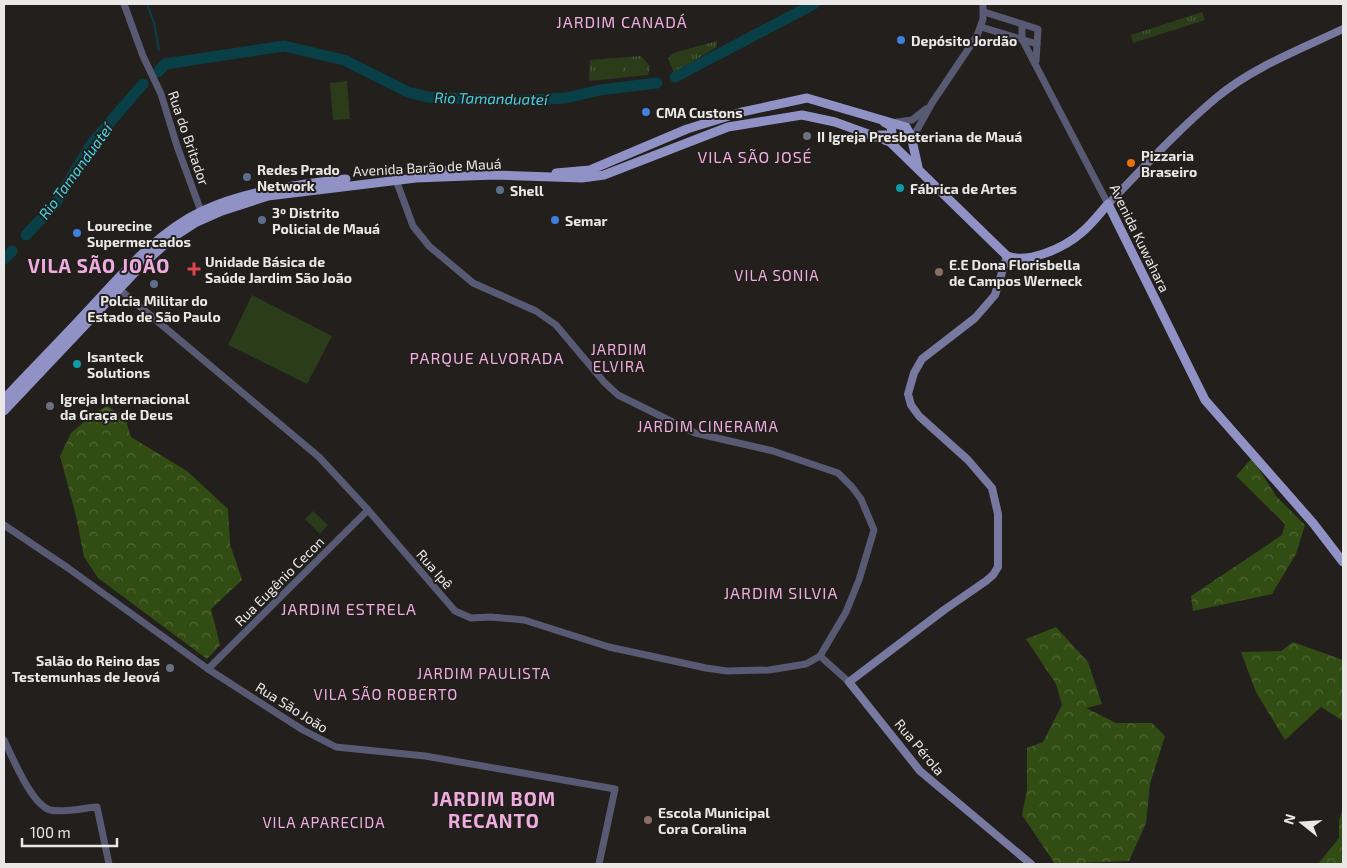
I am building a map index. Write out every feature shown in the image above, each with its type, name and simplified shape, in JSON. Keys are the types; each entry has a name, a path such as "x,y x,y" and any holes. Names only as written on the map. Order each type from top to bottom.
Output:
{"main road":[{"path":"890,142 1007,256 1019,259 1033,256 1059,246 1080,234 1188,122 1215,99 1274,61 1343,28"},
{"name":"Avenida Barão de Mauá","path":"4,399 134,263 160,239 250,193 298,184 450,170 582,172 633,150 713,120 807,98 895,122"},
{"name":"Avenida Barão de Mauá","path":"4,411 119,289 172,238 202,216 268,196 396,180 475,175 582,178 604,175 728,128 785,116 811,116 890,142"},
{"path":"871,136 888,135 892,132 891,126 879,118"},
{"path":"895,122 906,127 911,136 918,168"},
{"path":"633,150 633,156 639,162"},
{"name":"Avenida Kuwahara","path":"1108,204 1205,400 1313,523 1343,562"},
{"path":"849,682 931,619 986,581 993,575 998,565 998,514 992,488 968,460 919,416 910,405 908,394 914,373 922,359 975,318 995,295 1007,256"},
{"path":"119,289 134,263"},
{"name":"Rua Pérola","path":"849,682 920,771 1031,864"}],"street":[{"name":"Rua do Britador","path":"124,4 161,94 202,216"},
{"path":"890,142 911,136 917,130 932,103 981,27 984,12 983,4"},
{"path":"984,12 1038,29 1036,62"},
{"path":"1022,24 1022,39"},
{"path":"981,27 1037,44"},
{"name":"Avenida Kuwahara","path":"1022,39 1036,62 1108,204"},
{"path":"895,122 912,120 932,103"},
{"path":"396,180 413,226 429,246 474,283 545,315 615,392 695,433 773,451 838,473 852,487 867,511 874,530 860,580 846,612 820,656"},
{"name":"Rua Ipê","path":"119,289 319,457 368,510 455,611 466,618 524,620 637,654 727,671 806,664 820,656"},
{"name":"Rua Eugênio Cecon","path":"208,669 368,510"},
{"name":"Rua São João","path":"4,526 91,584 208,669 303,730 336,748 425,756 615,789 599,864"},
{"name":"Rua Pérola","path":"820,656 849,682"},
{"path":"4,740 39,804 51,810 59,811 97,807 109,864"}],"green space":[{"path":"1202,12 1205,20 1133,43 1131,35"},
{"path":"717,41 717,47 674,73 668,59 673,53"},
{"path":"641,56 650,66 648,75 589,81 590,60"},
{"path":"623,62 623,72 604,74 604,63"},
{"path":"347,81 350,119 333,120 330,83"},
{"path":"252,295 332,336 307,384 228,345"},
{"path":"107,406 125,417 131,437 187,471 228,509 230,544 242,580 211,609 220,645 207,659 98,578 84,557 76,516 60,456 71,433 93,414"},
{"path":"1252,458 1276,496 1305,525 1296,554 1272,594 1193,611 1191,596 1282,535 1285,524 1236,476"},
{"path":"313,511 328,525 320,534 305,519"},
{"path":"1056,627 1088,662 1102,704 1086,708 1116,723 1152,723 1165,736 1150,784 1146,823 1129,861 1055,864 1022,815 1027,790 1027,748 1043,742 1062,705 1056,684 1026,639"},
{"path":"1293,642 1343,660 1343,721 1321,707 1285,740 1256,692 1241,652 1281,651"},
{"path":"1343,807 1343,864 1318,864 1339,838 1339,821"}],"waterway":[{"path":"147,4 154,23 159,50"},
{"name":"Rio Tamanduateí","path":"675,77 814,4"},
{"name":"Rio Tamanduateí","path":"158,72 165,64 284,46 344,60 408,92 427,97 513,101 566,98 600,90 657,83"},
{"name":"Rio Tamanduateí","path":"26,235 56,203 92,143 143,84"},
{"name":"Rio Tamanduateí","path":"4,259 12,251"}],"place":[{"name":"Depósito Jordão","path":"901,40"},
{"name":"CMA Custons","path":"646,112"},
{"name":"II Igreja Presbeteriana de Mauá","path":"807,136"},
{"name":"Pizzaria Braseiro","path":"1131,163"},
{"name":"Redes Prado Network","path":"247,177"},
{"name":"Fábrica de Artes","path":"900,188"},
{"name":"Shell","path":"500,190"},
{"name":"3º Distrito Policial de Mauá","path":"262,220"},
{"name":"Semar","path":"555,220"},
{"name":"Lourecine Supermercados","path":"77,233"},
{"name":"Unidade Básica de Saúde Jardim São João","path":"194,269"},
{"name":"E.E Dona Florisbella de Campos Werneck","path":"939,272"},
{"name":"Polcia Militar do Estado de São Paulo","path":"154,284"},
{"name":"Isanteck Solutions","path":"77,364"},
{"name":"Igreja Internacional da Graça de Deus","path":"50,406"},
{"name":"Salão do Reino das Testemunhas de Jeová","path":"170,668"},
{"name":"Escola Municipal Cora Coralina","path":"648,820"}],"district":[{"name":"JARDIM CANADÁ","path":"622,21"},
{"name":"VILA SÃO JOSÉ","path":"755,156"},
{"name":"VILA SÃO JOÃO","path":"99,265"},
{"name":"VILA SONIA","path":"777,275"},
{"name":"PARQUE ALVORADA","path":"487,357"},
{"name":"JARDIM ELVIRA","path":"619,358"},
{"name":"JARDIM CINERAMA","path":"708,426"},
{"name":"JARDIM SILVIA","path":"781,592"},
{"name":"JARDIM ESTRELA","path":"349,608"},
{"name":"JARDIM PAULISTA","path":"484,673"},
{"name":"VILA SÃO ROBERTO","path":"386,694"},
{"name":"JARDIM BOM RECANTO","path":"494,809"},
{"name":"VILA APARECIDA","path":"324,822"}]}
